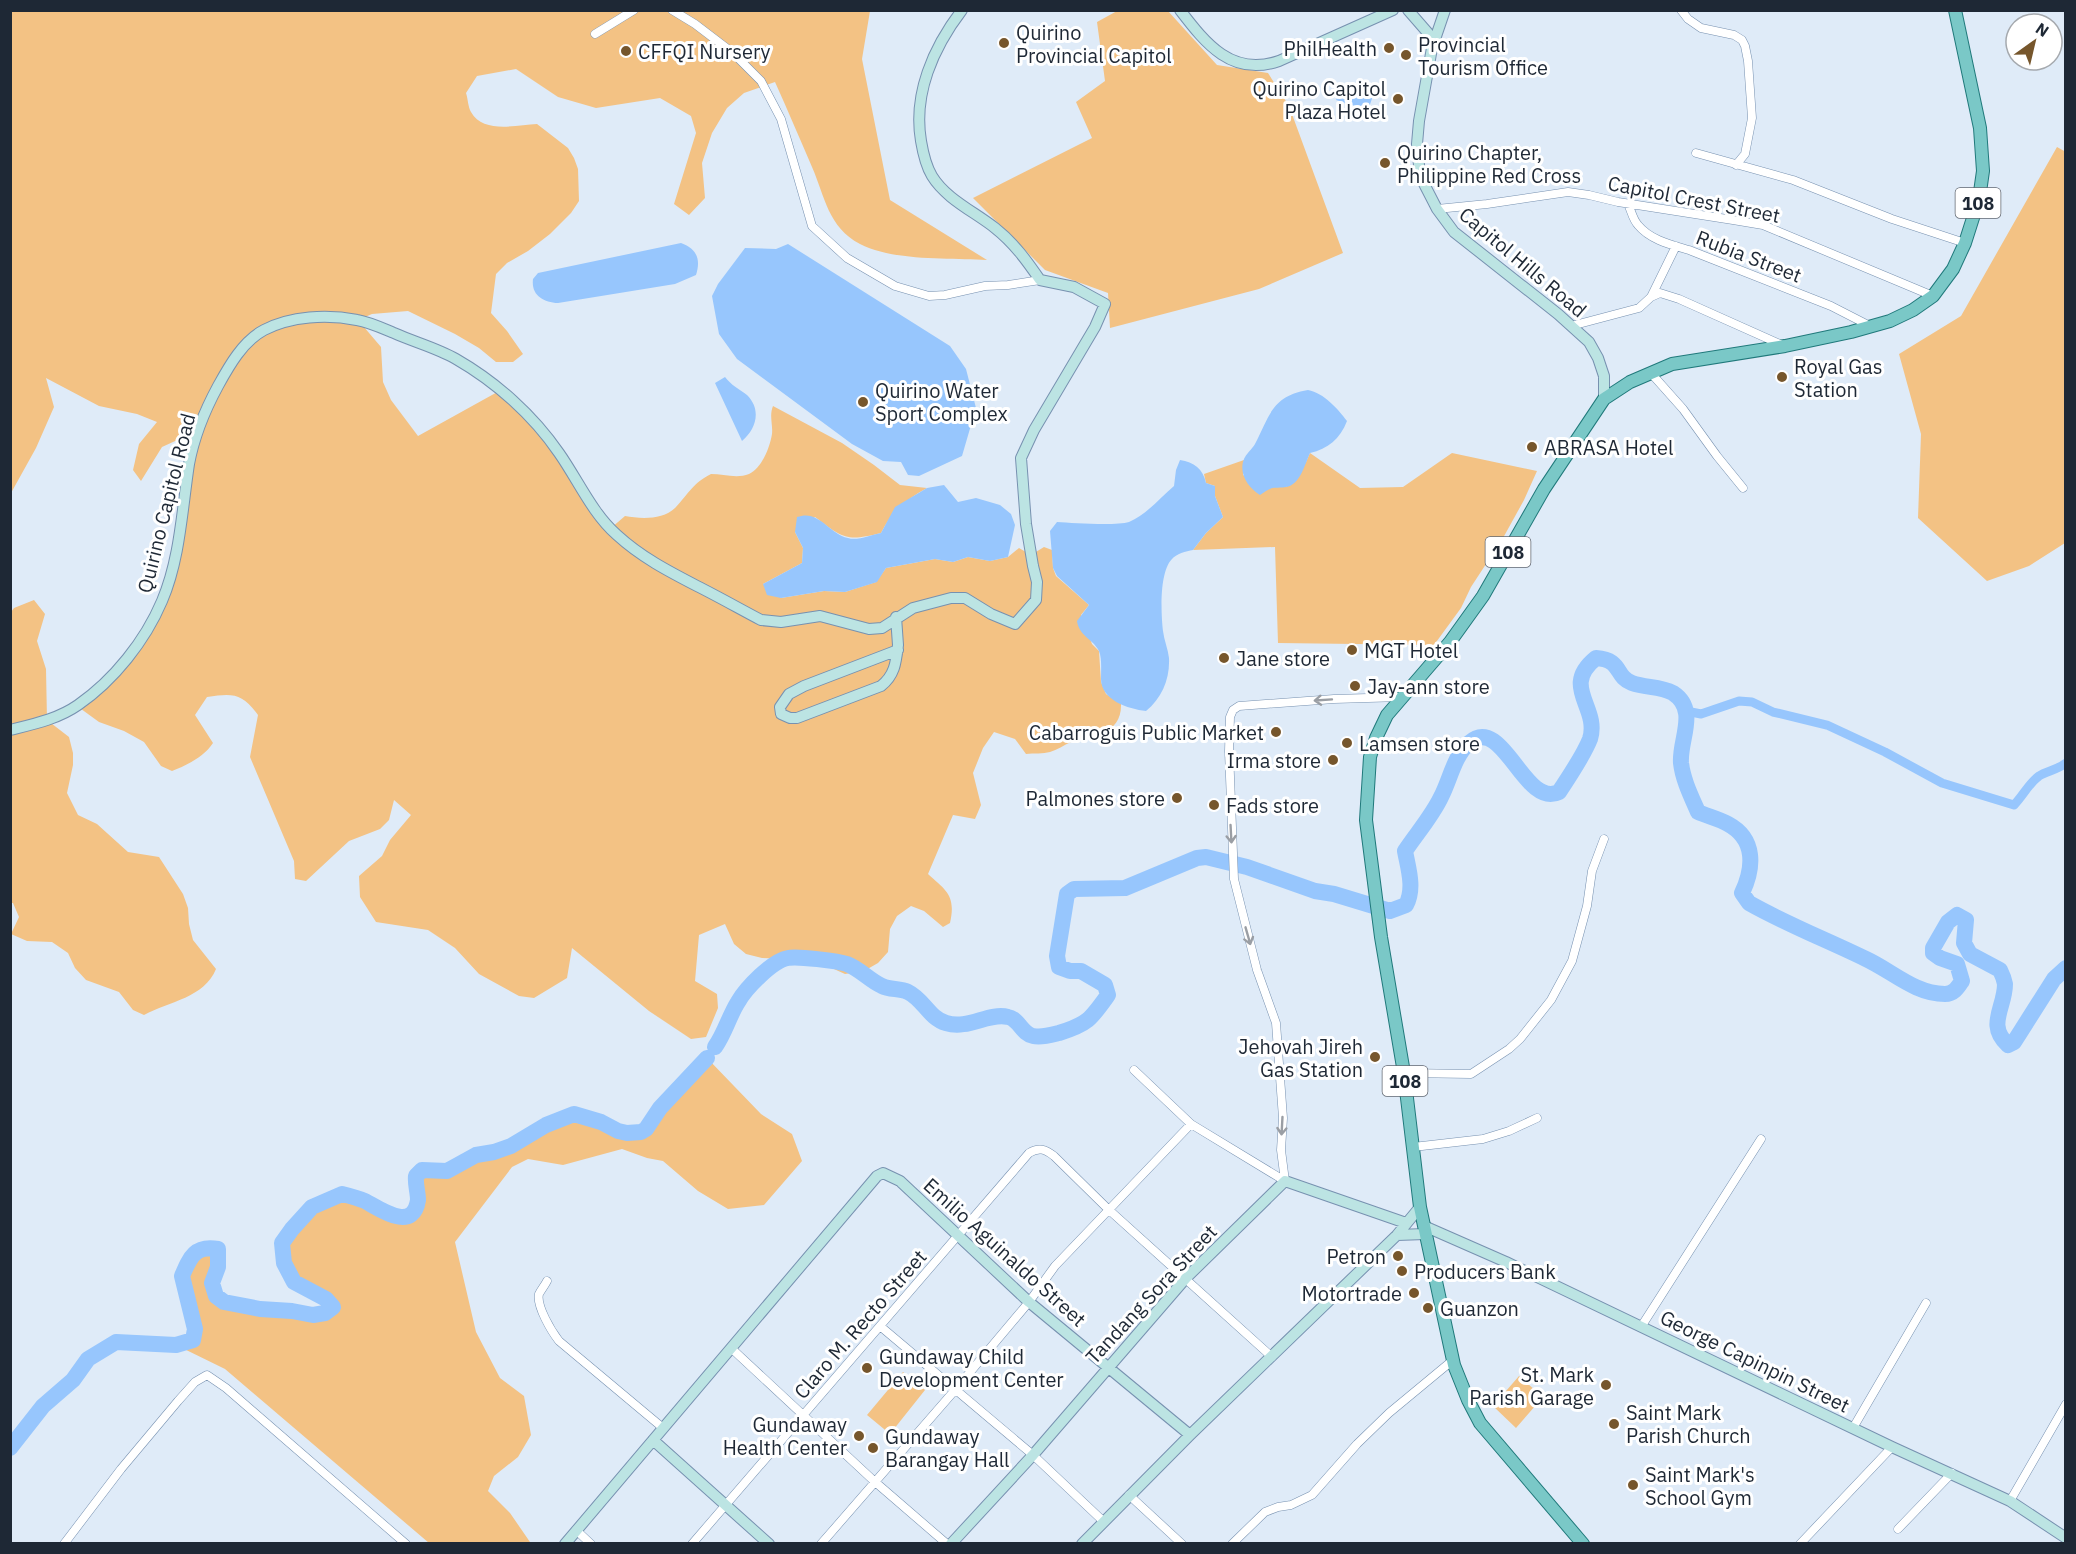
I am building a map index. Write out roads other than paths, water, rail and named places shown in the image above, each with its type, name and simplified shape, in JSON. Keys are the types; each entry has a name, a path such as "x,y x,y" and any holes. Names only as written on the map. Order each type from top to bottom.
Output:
{"main road":[{"name":"108","path":"1583,1544 1480,1423 1468,1400 1453,1360 1420,1207 1404,1073 1381,937 1366,820 1370,757 1388,715 1450,642 1484,596 1544,489 1604,399 1630,382 1672,364 1785,346 1890,321 1913,310 1933,296 1953,269 1965,243 1979,199 1983,171 1982,146 1955,10"}],"street":[{"path":"595,34 634,10"},
{"path":"672,10 696,24 733,53 762,81 781,119 812,226 848,258 895,286 929,296 945,295 985,286 1040,280 1012,242 961,204 932,176 923,155 918,126 918,109 925,82 931,60 962,10"},
{"path":"1180,10 1209,46 1230,60 1262,65 1280,61 1393,10"},
{"path":"1408,10 1428,33 1432,48"},
{"name":"Capitol Hills Road","path":"1445,10 1432,48 1419,121 1417,144 1420,176 1437,209 1454,232 1589,342 1604,376 1604,399"},
{"path":"1681,10 1688,19 1701,28 1734,35 1742,40 1745,46 1752,118 1745,154 1736,165"},
{"path":"1696,153 1793,180 1892,219 1965,243"},
{"name":"Capitol Crest Street","path":"1437,209 1568,192 1628,204 1763,225 1933,296"},
{"name":"Rubia Street","path":"1628,204 1638,225 1651,236 1831,306 1870,326"},
{"path":"1651,297 1676,246"},
{"name":"Quirino Capitol Road","path":"10,730 47,721 77,706 110,680 143,638 162,602 171,575 190,464 198,431 212,396 230,363 262,331 290,320 312,317 357,320 454,358 477,372 501,390 543,430 598,513 623,540 649,560 761,620 781,622 820,616 870,629 882,628 913,608 951,598 965,598 990,614 1015,624 1036,600 1037,582 1026,524 1021,458 1034,430 1095,327 1105,304 1074,287 1040,280"},
{"path":"1571,326 1639,308 1651,297 1660,293 1785,346"},
{"path":"1650,372 1683,409 1743,488"},
{"path":"896,617 898,650 894,673 890,679 881,686 797,718 781,714 780,707 783,700 796,690 898,650"},
{"path":"1285,1181 1281,1150 1282,1118 1276,1023 1257,970 1234,879 1229,751 1230,717 1234,708 1334,699 1402,697"},
{"path":"1404,1073 1471,1074 1520,1039 1551,1000 1572,961 1587,906 1592,872 1604,839"},
{"path":"1134,1071 1191,1124 1285,1181 1406,1223"},
{"path":"1413,1147 1483,1139 1509,1131 1537,1118"},
{"path":"821,1544 955,1390 1029,1302 1055,1266 1191,1124"},
{"path":"1641,1327 1761,1138"},
{"name":"Claro M. Recto Street","path":"692,1544 1029,1154 1039,1148 1049,1152 1108,1209"},
{"name":"Emilio Aguinaldo Street","path":"731,1348 877,1176 883,1173 900,1181 1029,1302 1190,1435"},
{"name":"Tandang Sora Street","path":"949,1544 1033,1455 1186,1278 1285,1181"},
{"path":"1083,1544 1103,1521 1190,1435 1272,1357 1370,1258 1397,1235 1420,1207"},
{"path":"1108,1209 1272,1357"},
{"path":"1397,1235 1424,1230"},
{"name":"George Capinpin Street","path":"1424,1230 1506,1262 1892,1447 1952,1473 2010,1501 2066,1538"},
{"path":"547,1281 539,1298 542,1311 553,1333 578,1357 663,1428"},
{"path":"1853,1428 1926,1302"},
{"path":"880,1326 1033,1455 1103,1521"},
{"path":"565,1544 731,1348 874,1482 949,1544"},
{"path":"1232,1544 1264,1512 1291,1505 1312,1494 1357,1444 1389,1413 1453,1360"},
{"path":"64,1544 121,1469 183,1395 195,1382 207,1375 226,1388 406,1544"},
{"path":"2010,1501 2066,1404"},
{"path":"653,1440 769,1544"},
{"path":"1800,1544 1892,1447"},
{"path":"1898,1529 1952,1473"},
{"path":"1130,1495 1182,1544"},
{"path":"576,1530 591,1544"}],"water":[{"path":"1341,85 1374,93 1368,110 1336,100"},
{"path":"681,243 691,248 698,259 698,264 696,275 675,284 558,303 539,297 534,289 533,279 538,273"},
{"path":"788,244 950,346 966,369 976,408 962,456 919,476 908,475 901,462 883,461 852,444 737,359 719,334 712,296 718,284 745,248 776,249"},
{"path":"725,377 747,395 755,407 754,425 742,441 715,383"},
{"path":"1308,390 1320,394 1347,421 1333,442 1310,453 1295,482 1286,487 1270,489 1260,495 1246,480 1242,470 1244,459 1279,402 1296,393"},
{"path":"1180,460 1190,462 1197,467 1206,483 1215,486 1215,496 1223,517 1206,533 1193,550 1176,556 1168,565 1163,583 1162,604 1163,631 1169,658 1168,673 1161,694 1146,711 1124,706 1110,698 1102,686 1099,651 1080,630 1077,621 1089,605 1057,576 1053,568 1050,531 1057,522 1114,524 1135,519 1174,486"},
{"path":"944,485 958,502 976,498 1000,505 1011,514 1015,525 1008,557 990,561 968,557 953,562 935,559 886,568 877,582 845,592 824,591 781,598 767,595 763,584 802,563 803,548 795,532 797,517 811,516 841,535 856,539 881,533 895,507 927,488"}],"waterway":[{"path":"715,1047 742,996 760,976 775,964 788,958 818,959 847,964 882,986 908,992 935,1017 946,1023 954,1025 970,1023 1001,1016 1012,1018 1029,1035 1033,1036 1040,1037 1069,1030 1088,1020 1108,995 1105,985 1081,971 1070,971 1059,967 1057,956 1067,894 1074,889 1125,888 1197,858 1206,857 1247,867 1315,891 1334,894 1390,911 1406,905 1410,885 1405,851 1429,818 1456,761 1469,743 1481,737 1492,740 1535,787 1546,794 1559,792 1590,739 1592,728 1581,688 1581,678 1586,668 1596,658 1605,659 1615,665 1626,680 1632,683 1668,691 1681,700 1686,717 1681,754 1685,782 1698,812 1728,824 1744,838 1748,846 1750,864 1742,893 1749,903 1876,964 1914,986 1945,994 1957,988 1962,981 1957,964 1940,958 1933,953 1933,948 1948,922 1957,915 1966,920 1964,943 1970,954 2000,970 2002,975 2005,984 1997,1023 1998,1030 2008,1045 2014,1042 2054,979 2066,968"},
{"path":"1686,711 1701,714 1739,701 1752,702 1773,712 1827,725 1885,752 1942,783 2014,805 2035,779 2066,763"},
{"path":"10,1448 43,1406 73,1380 88,1359 116,1342 176,1345 193,1340 195,1329 182,1276 191,1258 199,1251 210,1248 218,1249 218,1267 212,1283 216,1296 224,1302 313,1315 325,1313 333,1307 326,1299 294,1282 284,1263 282,1243 312,1207 342,1194 365,1201 395,1216 410,1215 415,1210 418,1200 416,1176 422,1170 447,1171 476,1155 511,1146 546,1125 574,1114 601,1122 618,1131 641,1132 707,1058"}],"place":[{"name":"Quirino Provincial Capitol","path":"1004,43"},
{"name":"PhilHealth","path":"1389,48"},
{"name":"CFFQI Nursery","path":"626,51"},
{"name":"Provincial Tourism Office","path":"1406,55"},
{"name":"Quirino Capitol Plaza Hotel","path":"1398,99"},
{"name":"Quirino Chapter, Philippine Red Cross","path":"1385,163"},
{"name":"Royal Gas Station","path":"1782,377"},
{"name":"Quirino Water Sport Complex","path":"863,402"},
{"name":"ABRASA Hotel","path":"1532,447"},
{"name":"MGT Hotel","path":"1352,650"},
{"name":"Jane store","path":"1224,658"},
{"name":"Jay-ann store","path":"1355,686"},
{"name":"Cabarroguis Public Market","path":"1276,732"},
{"name":"Lamsen store","path":"1347,743"},
{"name":"Irma store","path":"1333,760"},
{"name":"Palmones store","path":"1177,798"},
{"name":"Fads store","path":"1214,805"},
{"name":"Jehovah Jireh Gas Station","path":"1375,1057"},
{"name":"Petron","path":"1398,1256"},
{"name":"Producers Bank","path":"1402,1271"},
{"name":"Motortrade","path":"1414,1293"},
{"name":"Guanzon","path":"1428,1308"},
{"name":"Gundaway Child Development Center","path":"867,1368"},
{"name":"St. Mark Parish Garage","path":"1606,1385"},
{"name":"Saint Mark Parish Church","path":"1614,1424"},
{"name":"Gundaway Health Center","path":"859,1436"},
{"name":"Gundaway Barangay Hall","path":"873,1448"},
{"name":"Saint Mark's School Gym","path":"1633,1485"}]}
